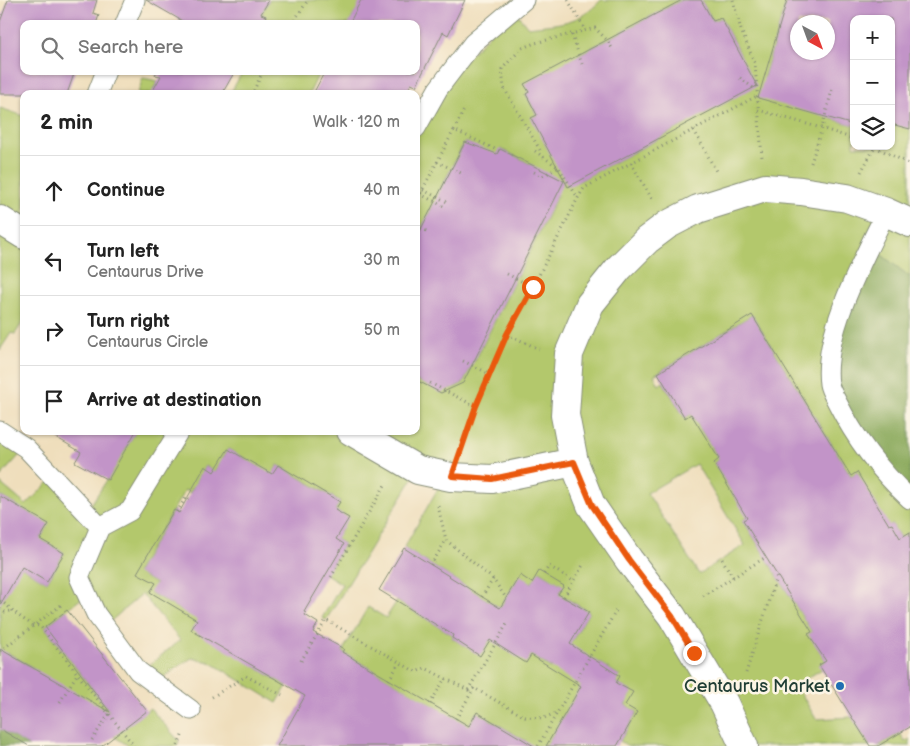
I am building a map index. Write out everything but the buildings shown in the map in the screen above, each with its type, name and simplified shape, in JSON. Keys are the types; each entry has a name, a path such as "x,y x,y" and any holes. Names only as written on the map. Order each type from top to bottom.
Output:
{"street":[{"path":"744,746 724,703 672,616 629,560 592,505 574,462 565,415 569,354 590,304 619,268 647,240 667,225 698,209 765,188 846,198 898,218"},
{"path":"0,220 20,232"},
{"path":"358,435 418,470 452,476 492,479 574,462"}],"lane":[{"path":"127,20 135,0"},
{"path":"420,121 438,88 474,43 524,0"},
{"path":"99,90 104,75"},
{"path":"898,218 843,307 830,347 829,386 847,422 892,482 910,499"},
{"path":"0,431 26,448 100,528"},
{"path":"177,435 130,511 100,528 80,577 96,614 138,671 191,710"}],"path":[{"path":"295,20 308,0"},
{"path":"568,0 585,30"},
{"path":"733,0 741,30 755,64 765,188"},
{"path":"540,150 504,88 502,69 522,48 535,42 572,35 595,28 612,48"},
{"path":"572,35 582,64"},
{"path":"254,90 261,75"},
{"path":"740,78 756,90"},
{"path":"801,191 822,128 832,90"},
{"path":"452,476 476,406 507,334 584,188 757,96"},
{"path":"445,206 420,194 465,108"},
{"path":"758,110 850,138"},
{"path":"454,130 499,152"},
{"path":"694,130 730,198"},
{"path":"882,150 910,164"},
{"path":"535,151 559,168 578,198"},
{"path":"437,162 461,174"},
{"path":"631,163 667,225"},
{"path":"534,172 542,176 559,168"},
{"path":"423,190 447,202"},
{"path":"420,229 429,232"},
{"path":"507,274 533,287"},
{"path":"463,361 490,374"},
{"path":"430,383 476,406"},
{"path":"331,577 386,485"},
{"path":"178,512 186,497 189,499"},
{"path":"438,506 446,540 493,579 506,598"},
{"path":"430,565 446,540"},
{"path":"703,596 766,557"},
{"path":"722,559 733,577"},
{"path":"564,597 583,565"},
{"path":"544,574 549,566 574,581"},
{"path":"746,673 777,575"},
{"path":"482,597 493,579"},
{"path":"0,651 84,588"},
{"path":"0,601 8,606 11,611 34,626 40,626 134,746"},
{"path":"0,609 5,612 11,611"},
{"path":"538,746 617,609"},
{"path":"300,661 326,620 416,672 425,668 468,690 474,688 525,717 544,718 558,712"},
{"path":"468,690 507,624"},
{"path":"390,680 399,663"},
{"path":"60,702 77,674"},
{"path":"191,710 246,676 282,695"},
{"path":"430,704 445,678"},
{"path":"456,719 474,688"},
{"path":"92,740 109,714"}],"green space":[{"path":"269,0 362,0 351,20 262,20 261,14"},
{"path":"601,0 682,0 580,54 526,94 537,115 532,118 577,182 688,123 741,56 721,18 713,21 701,0 787,0 764,77 832,119 850,124 850,150 895,150 895,117 910,129 910,277 870,246 892,482 910,485 910,540 900,538 892,524 884,529 857,472 851,476 752,315 654,375 659,385 663,382 685,418 691,414 719,459 714,463 735,497 753,514 743,520 812,632 809,634 826,661 820,664 822,669 796,685 816,719 852,717 870,746 628,746 620,741 637,712 625,705 632,692 616,683 620,676 598,662 592,673 590,672 546,746 523,746 526,741 477,712 468,726 342,652 368,607 386,618 397,601 453,635 452,638 480,655 502,621 531,655 551,668 557,658 561,660 589,612 559,594 563,586 540,571 532,583 520,576 500,608 404,548 445,476 418,470 326,620 322,618 342,584 326,574 344,544 336,539 348,518 335,510 340,501 278,465 271,477 259,467 228,449 214,472 205,466 190,493 185,490 137,572 156,584 151,593 182,611 194,593 255,667 287,686 277,703 210,662 192,658 156,684 140,673 180,640 142,594 105,626 87,594 45,627 123,729 150,708 179,741 177,746 129,746 110,734 101,746 38,671 8,653 0,665 0,586 22,567 47,582 64,553 40,539 48,524 0,496 0,483 26,505 54,477 86,512 134,435 420,435 420,382 428,386 432,379 452,389 463,383 470,369 468,358 475,361 514,282 508,272 518,276 557,196 550,180 535,167 501,149 496,156 465,142 453,164 455,166 450,171 438,193 441,195 420,231 420,121 438,89 513,9 528,27 559,23 576,18 593,8","holes":["696,464 745,545 699,574 647,493"]},
{"path":"241,75 318,75 311,90 232,90"},
{"path":"143,78 158,81 153,90 139,90"},
{"path":"0,108 20,115 20,326 15,334 11,333 0,350"},
{"path":"870,246 910,277 910,485 892,482 847,422 830,347"},
{"path":"0,431 26,448 0,477"},
{"path":"0,723 2,730 29,746 0,746"},
{"path":"900,733 905,742 910,739 910,746 878,746"}],"place":[{"name":"Centaurus Market","path":"840,686"}],"route":[{"path":"533,287 507,334 476,406 452,476 492,479 574,462 592,505 629,560 672,616 694,653"}]}
